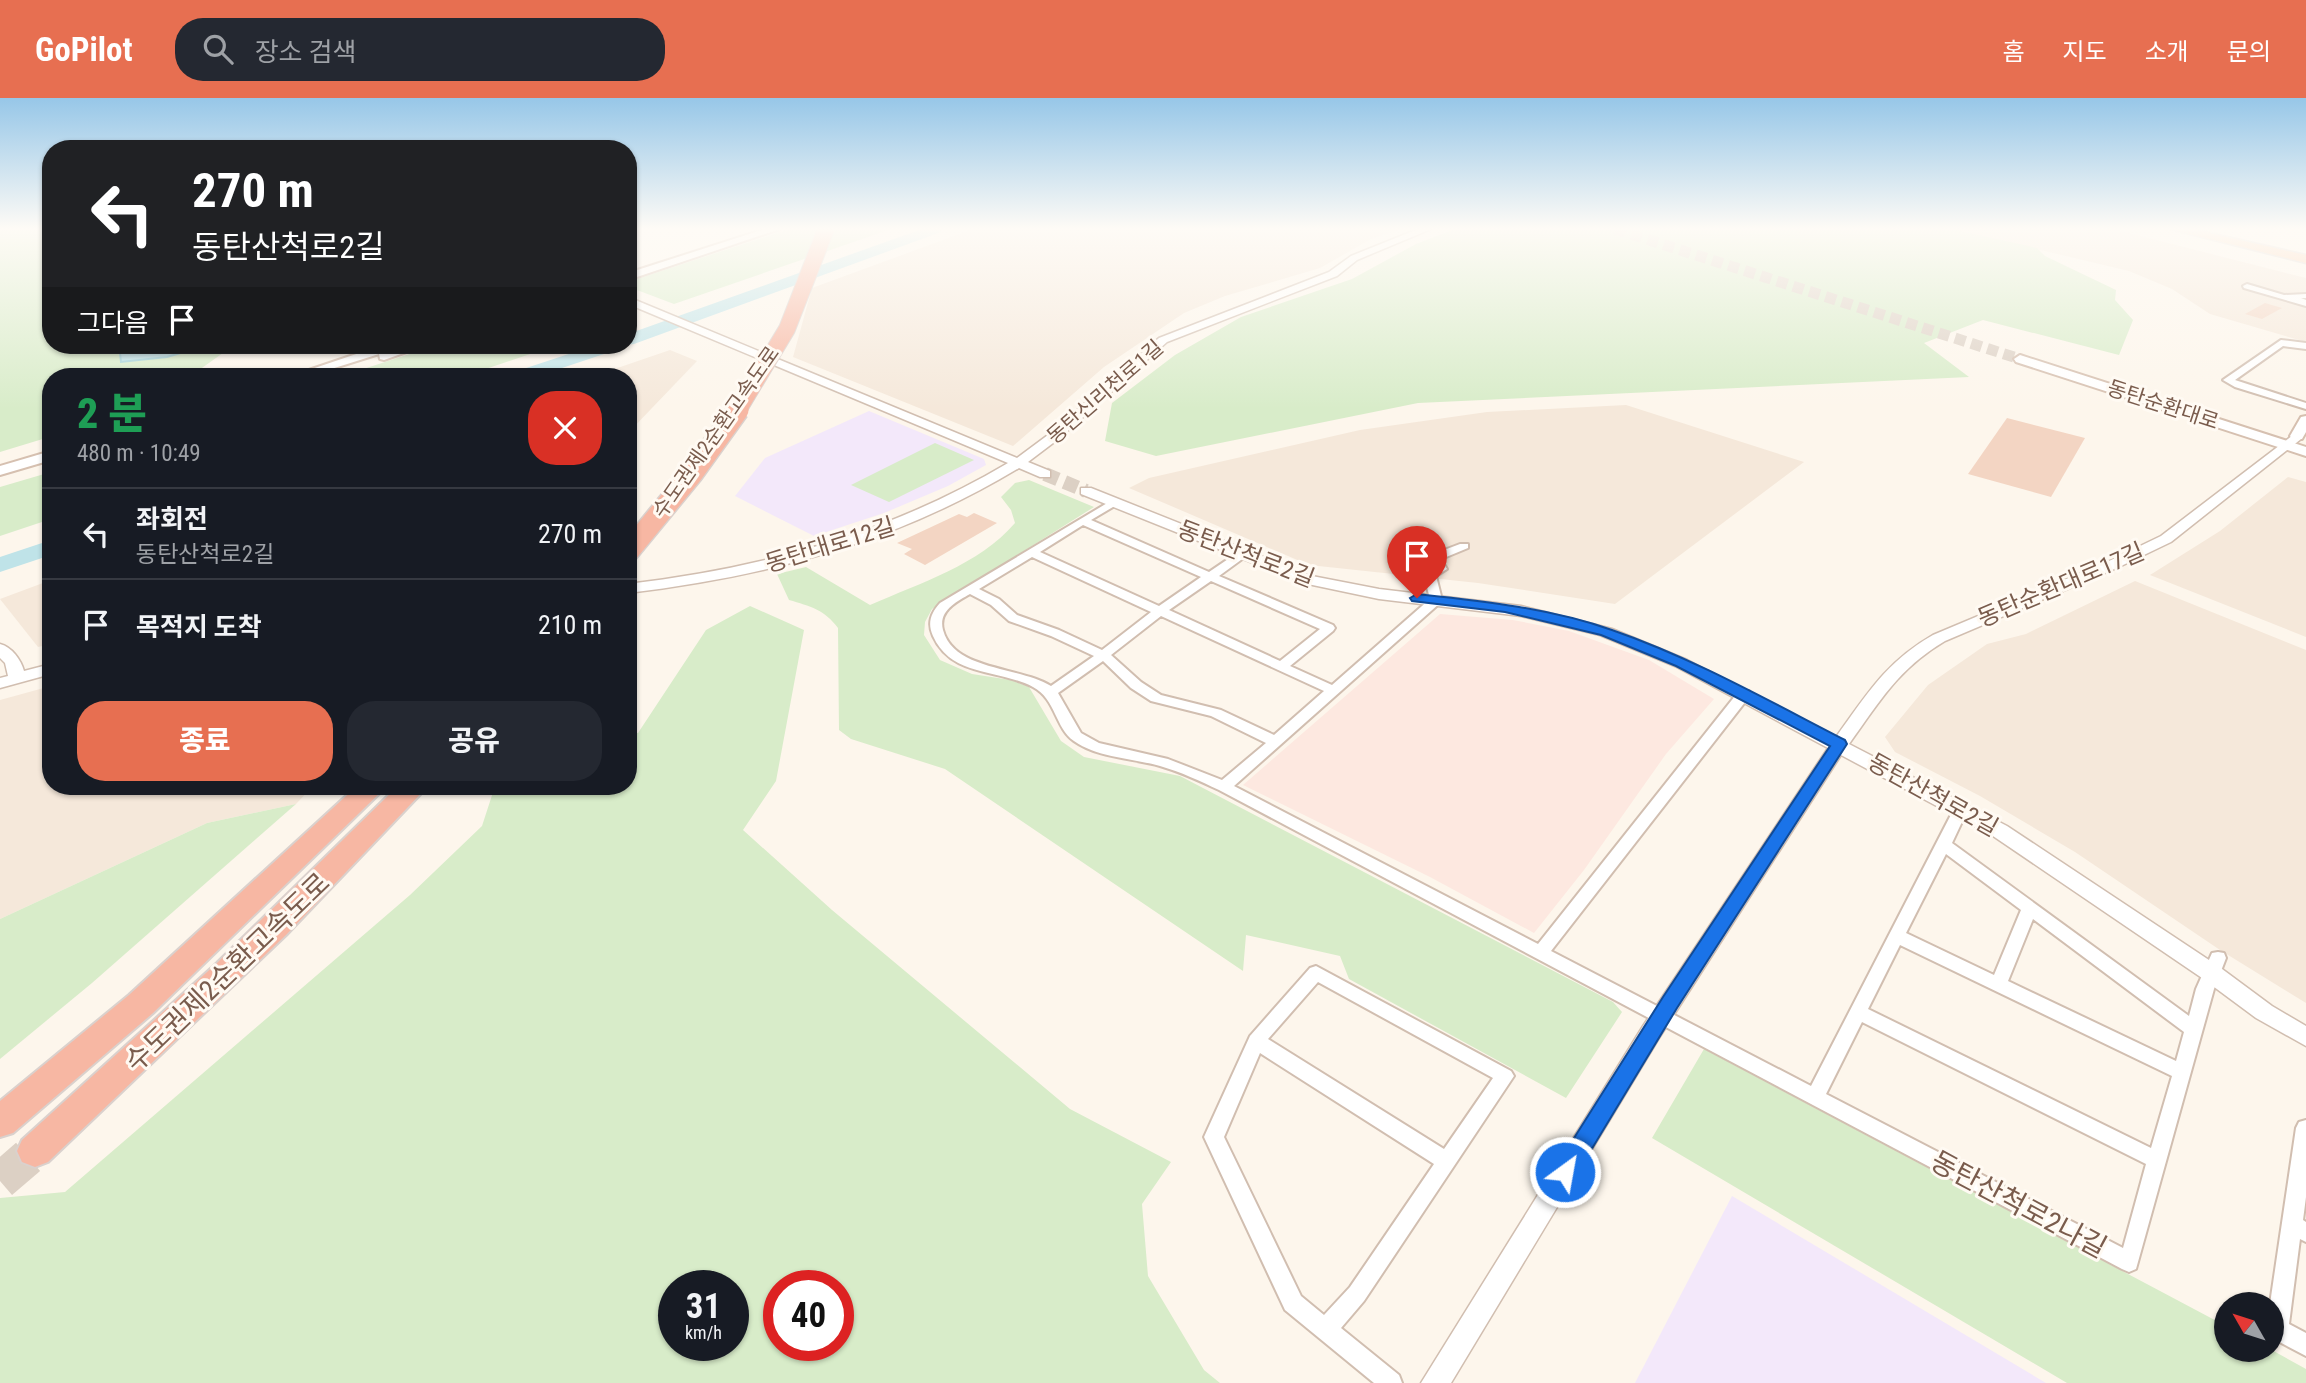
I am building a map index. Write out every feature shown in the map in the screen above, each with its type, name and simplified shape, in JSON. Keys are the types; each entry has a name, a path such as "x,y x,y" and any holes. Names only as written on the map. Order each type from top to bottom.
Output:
{"highway":[{"name":"수도권제2순환고속도로","path":"637,513 680,461 763,344 791,289"},
{"name":"수도권제2순환고속도로","path":"637,541 702,459 746,397 787,330 805,289"},
{"name":"수도권제2순환고속도로","path":"0,1122 141,1004 364,795"},
{"name":"수도권제2순환고속도로","path":"35,1151 167,1032 344,860 405,795"}],"main road":[{"path":"322,368 367,354"},
{"path":"348,368 392,354"},
{"name":"동탄순환대로","path":"2026,356 2298,439 2306,452"},
{"path":"2298,439 2306,420"},
{"path":"0,471 42,458"},
{"path":"0,480 42,468"}],"street":[{"name":"동탄신리천로1길","path":"1019,463 1052,437 1142,355 1163,340 1294,289"},
{"path":"2257,289 2306,303"},
{"path":"2290,297 2306,296"},
{"path":"637,303 1045,474"},
{"path":"2306,346 2281,343 2228,380 2238,386 2306,406"},
{"name":"동탄순환대로17길","path":"1436,1383 1661,1016 1839,744 1889,676 1912,654 1939,638 2115,564 2166,539 2298,439"},
{"name":"동탄대로12길","path":"637,588 699,580 746,570 846,543 928,512 1019,463"},
{"name":"동탄산척로2길","path":"1086,491 1308,580 1359,591 1513,610 1606,632 1681,663 2000,831 2214,965 2264,1012 2306,1037"},
{"path":"1114,502 940,609 934,621 938,636 950,654 965,663 1027,677 1051,692 1209,575 1241,555"},
{"path":"1083,521 1329,628 1282,666"},
{"path":"1396,564 1428,566 1464,546"},
{"path":"1031,552 1335,691"},
{"path":"1224,788 1436,600 1428,566"},
{"path":"970,589 995,602 1013,618 1103,655 1118,665 1148,695 1238,721 1275,742"},
{"path":"0,649 13,662 17,678"},
{"path":"0,683 42,672"},
{"name":"동탄산척로2나길","path":"1051,692 1076,736 1095,747 1163,762 1190,771 2129,1262 2214,965"},
{"path":"1540,953 1744,694"},
{"path":"1815,1096 1961,809"},
{"path":"1944,844 2194,1029"},
{"path":"1998,985 2030,908"},
{"path":"1896,936 2182,1072"},
{"path":"1325,1330 1357,1294 1505,1076 1316,973 1256,1041 1214,1137 1293,1303 1325,1330 1391,1383"},
{"path":"1858,1012 2158,1160"},
{"path":"1256,1041 1447,1161"},
{"path":"2306,1132 2299,1228 2277,1329 2306,1345"}],"shaded area":[{"path":"812,289 1249,289 1184,313 1104,367 1013,446 793,357"},
{"path":"2172,289 2306,289 2306,342 2210,314"},
{"path":"670,350 697,361 637,424 637,368 617,368"},
{"path":"1626,405 1804,462 1615,604 1478,583 1309,565 1129,488 1149,478 1360,430 1487,412"},
{"path":"869,411 984,459 986,465 948,486 884,513 814,536 735,496 765,458"},
{"path":"2288,477 2306,482 2306,637 2150,575 2220,531"},
{"path":"2135,581 2306,650 2306,1003 2220,950 2075,852 1980,796 1895,752 1885,737 1928,685 1987,644 2026,634"},
{"path":"42,583 42,646 38,647 0,599"},
{"path":"1440,614 1513,620 1569,631 1649,660 1714,699 1666,754 1584,870 1534,933 1430,877 1243,785"},
{"path":"42,688 42,795 304,795 296,804 207,823 0,919 0,700"},
{"path":"1732,1196 2046,1383 1635,1383"}],"green space":[{"path":"0,289 42,289 42,354 222,354 202,368 42,368 42,439 0,452"},
{"path":"637,289 717,289 674,304"},
{"path":"1323,289 2114,289 2115,300 2133,320 2119,355 1983,320 1924,343 1969,377 1418,403 1156,456 1105,441 1112,403 1175,355 1241,317"},
{"path":"409,354 530,354 489,368 367,368"},
{"path":"935,443 974,460 889,502 851,485"},
{"path":"42,475 42,522 0,536 0,487"},
{"path":"1029,480 1094,507 932,609 925,622 924,635 940,660 972,674 1011,680 1029,687 1061,741 1084,757 1180,776 1613,1002 1622,1012 1566,1098 1349,979 1340,956 1246,935 1243,971 945,769 851,739 839,730 838,628 822,613 789,600 777,574 806,567 870,605 948,572 1000,538 1015,523 1011,510 1001,497 1015,483"},
{"path":"750,606 804,630 776,781 743,830 832,910 1070,1109 1171,1162 1142,1204 1148,1276 1204,1370 1220,1383 0,1383 0,1198 65,1192 410,895 482,826 492,795 637,795 637,733 706,630"},
{"path":"296,804 92,983 0,1059 0,919 207,823"},
{"path":"1704,1049 2214,1320 2214,1362 2284,1362 2284,1357 2306,1369 2306,1383 2067,1383 1652,1138"}],"water":[{"path":"120,354 177,354 167,357 121,362"}],"building":[{"path":"2265,303 2282,308 2262,319 2245,314"},
{"path":"2007,418 2085,438 2051,497 1968,474"},
{"path":"974,513 997,523 925,565 904,554 912,549 897,543 959,514 967,517"}],"waterway":[{"path":"637,337 770,289"},
{"path":"545,368 586,354"},
{"path":"0,565 42,550"}],"tunnel":[{"path":"1802,289 2020,359"},
{"path":"1045,474 1086,491"},
{"path":"0,1181 35,1151"}],"route":[{"path":"1417,598 1505,608 1606,632 1681,663 1839,744 1670,1002 1565,1172"}]}
